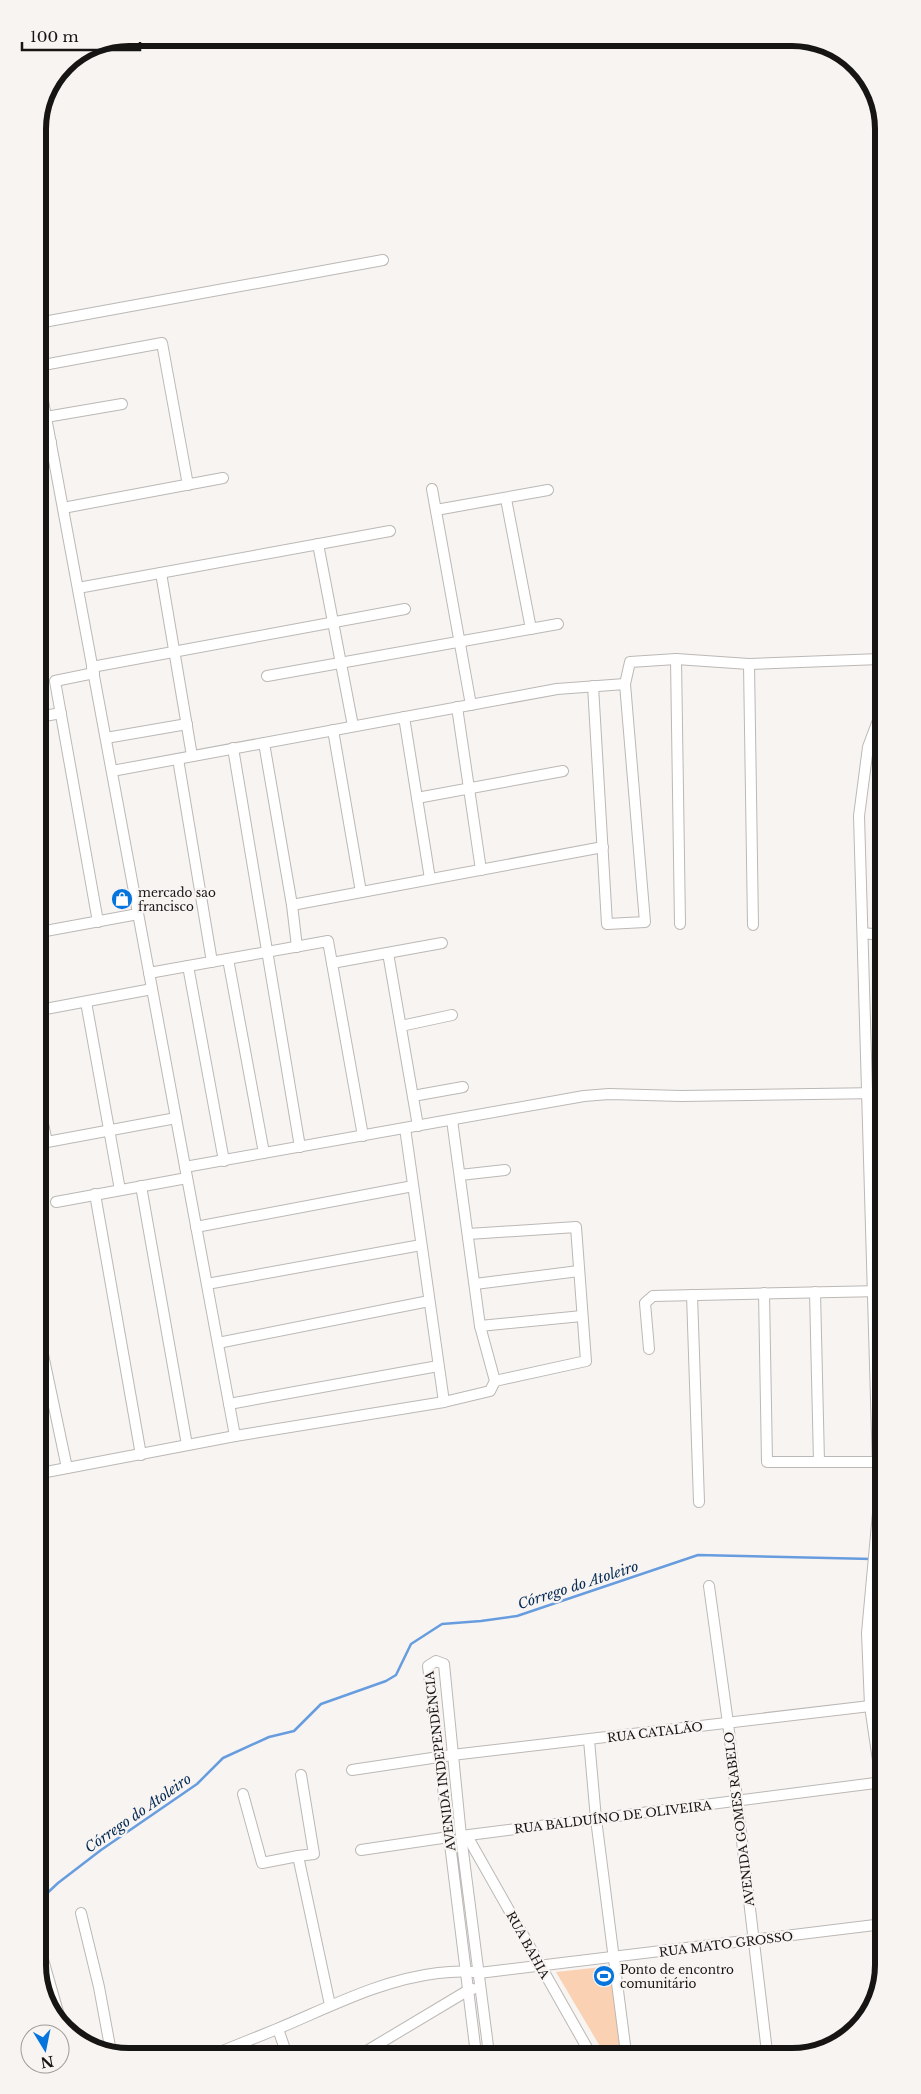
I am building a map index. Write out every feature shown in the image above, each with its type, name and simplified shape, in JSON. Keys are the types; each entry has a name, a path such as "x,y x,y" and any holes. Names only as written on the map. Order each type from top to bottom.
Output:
{"street":[{"path":"46,322 383,260"},
{"path":"46,365 162,343 188,485"},
{"path":"122,404 46,417 235,1436"},
{"path":"46,443 51,442"},
{"path":"63,508 224,478"},
{"path":"432,489 471,704"},
{"path":"436,510 548,490"},
{"path":"506,499 531,629"},
{"path":"78,588 390,531"},
{"path":"318,544 352,726"},
{"path":"161,573 192,756"},
{"path":"98,922 55,681 175,651 405,609"},
{"path":"267,676 558,624"},
{"path":"593,686 607,924 645,922 625,684 630,662 676,658 749,664 875,659"},
{"path":"676,658 680,924"},
{"path":"749,664 753,925"},
{"path":"112,771 557,689 625,684"},
{"path":"456,707 481,870"},
{"path":"46,716 61,713"},
{"path":"404,717 430,879"},
{"path":"106,738 187,724"},
{"path":"875,728 868,747 859,816 867,1093 875,1251"},
{"path":"334,730 361,892"},
{"path":"264,743 292,905 297,947"},
{"path":"233,748 300,1147"},
{"path":"178,759 212,962"},
{"path":"417,798 563,771"},
{"path":"292,905 603,847"},
{"path":"46,931 138,914"},
{"path":"863,934 875,935"},
{"path":"149,973 328,941 363,1136"},
{"path":"332,963 442,943"},
{"path":"388,953 418,1126"},
{"path":"228,959 264,1153"},
{"path":"188,966 224,1161"},
{"path":"46,1009 152,989"},
{"path":"86,1002 120,1190"},
{"path":"401,1026 452,1015"},
{"path":"413,1096 463,1087"},
{"path":"56,1202 141,1186 224,1161 584,1096 609,1094 681,1096 875,1093"},
{"path":"46,1137 47,1142 176,1118"},
{"path":"46,1472 235,1436 444,1402 490,1391 495,1381 480,1326 452,1120"},
{"path":"405,1128 444,1402"},
{"path":"460,1176 504,1170"},
{"path":"141,1186 187,1445"},
{"path":"196,1227 413,1186"},
{"path":"95,1194 141,1455"},
{"path":"468,1234 576,1227 586,1361 495,1381"},
{"path":"207,1284 421,1245"},
{"path":"475,1284 579,1271"},
{"path":"650,1349 645,1311 646,1303 653,1296 875,1291"},
{"path":"815,1292 819,1462"},
{"path":"764,1293 766,1462 875,1462"},
{"path":"692,1295 699,1502"},
{"path":"218,1342 429,1302"},
{"path":"480,1326 582,1316"},
{"path":"229,1404 438,1366"},
{"path":"46,1369 67,1468"},
{"path":"875,1548 867,1633 870,1706 875,1738"},
{"name":"AVENIDA GOMES RABELO","path":"709,1586 728,1723 767,2048"},
{"name":"AVENIDA INDEPENDÊNCIA","path":"475,2048 428,1666 436,1662 444,1664 452,1755 464,1836 488,2048"},
{"name":"RUA CATALÃO","path":"352,1770 452,1755 870,1706"},
{"path":"589,1740 596,1819 625,2048"},
{"path":"243,1794 262,1863 314,1854 301,1775"},
{"name":"RUA BALDUÍNO DE OLIVEIRA","path":"464,1836 875,1783"},
{"name":"RUA BAHIA","path":"464,1836 587,2048"},
{"path":"361,1850 449,1837"},
{"path":"298,1856 330,2005"},
{"path":"81,1913 99,1987 110,2045"},
{"name":"RUA MATO GROSSO","path":"479,1973 875,1925"},
{"path":"230,2048 278,2029 352,1995 397,1980 466,1970 479,1973"},
{"path":"47,1974 55,2003"},
{"path":"372,2048 467,1991 481,1987"},
{"path":"278,2029 285,2048"}],"shaded area":[{"path":"611,1966 620,2048 601,2048 556,1972"}],"waterway":[{"name":"Córrego do Atoleiro","path":"46,1894 101,1850 197,1784 223,1758 269,1737 294,1731 321,1704 386,1681 396,1675 411,1644 442,1624 517,1616 698,1555 872,1559"}],"place":[{"name":"mercado sao francisco","path":"122,899"},
{"name":"Ponto de encontro comunitário","path":"604,1976"}]}
